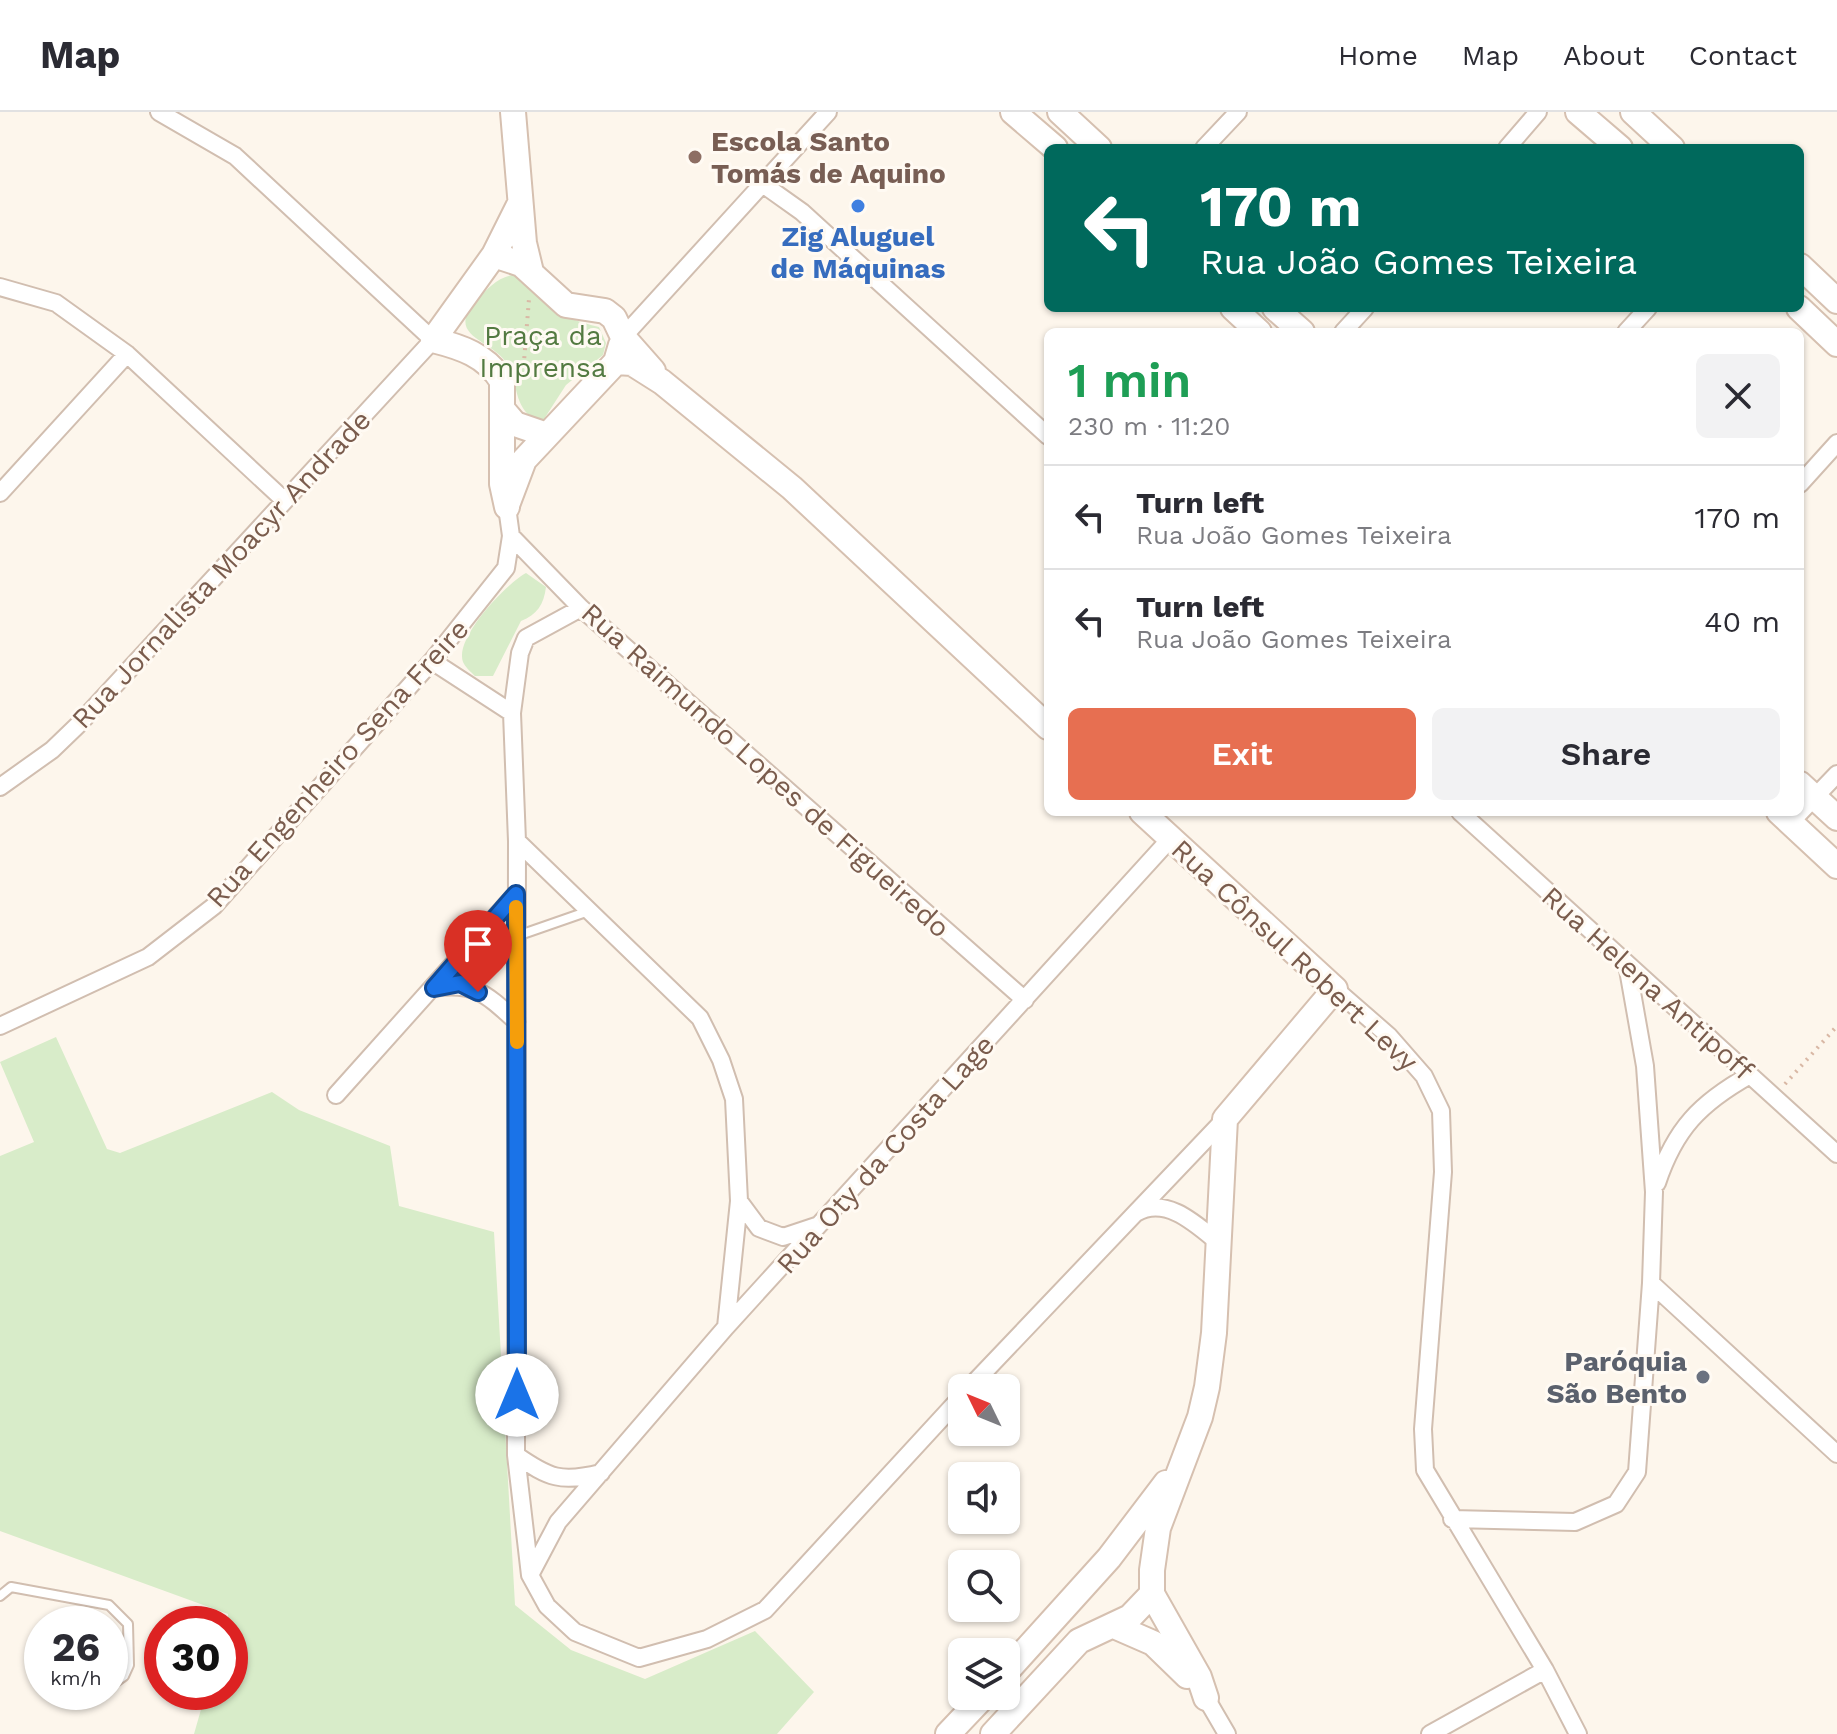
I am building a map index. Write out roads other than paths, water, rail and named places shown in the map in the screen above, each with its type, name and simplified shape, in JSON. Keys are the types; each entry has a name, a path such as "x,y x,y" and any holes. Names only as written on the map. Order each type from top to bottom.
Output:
{"street":[{"path":"159,112 235,156 433,340 462,347 493,367 502,381 502,484 511,536"},
{"path":"528,112 513,122 520,203 531,272"},
{"path":"507,507 524,460 616,362 623,337 828,112"},
{"path":"1013,112 1050,144"},
{"path":"1060,112 1095,144"},
{"path":"1208,144 1238,112"},
{"path":"1510,144 1538,112"},
{"path":"1578,112 1615,144"},
{"path":"1633,112 1668,144"},
{"path":"764,185 802,212 1044,432"},
{"path":"433,340 494,255 520,203"},
{"path":"494,255 521,264 566,305 605,311 614,318 623,337 662,382"},
{"path":"1804,270 1837,301"},
{"path":"0,287 56,303 127,354 284,500"},
{"path":"451,312 462,347"},
{"path":"1237,312 1255,328"},
{"path":"1280,312 1298,328"},
{"path":"1347,328 1361,312"},
{"path":"1630,328 1644,312"},
{"path":"1803,312 1837,344"},
{"name":"Rua Jornalista Moacyr Andrade","path":"0,787 52,750 79,724 433,340"},
{"path":"0,493 127,354"},
{"path":"616,362 632,363 662,382 792,488 1044,723"},
{"path":"503,410 515,424 547,435"},
{"path":"1804,480 1837,443"},
{"name":"Rua Raimundo Lopes de Figueiredo","path":"511,536 581,608 1025,1000"},
{"name":"Rua Engenheiro Sena Freire","path":"0,1026 148,957 214,906 432,661 506,568 511,536"},
{"path":"581,608 526,638 520,653 512,713 517,841 516,1455 530,1575 547,1606 575,1632 639,1658 707,1639 765,1610 948,1411"},
{"path":"432,661 512,713"},
{"path":"1837,774 1808,792 1837,818"},
{"name":"Rua Cônsul Robert Levy","path":"1146,816 1389,1036 1429,1084 1441,1111 1443,1172 1423,1429 1425,1470 1545,1670 1578,1734"},
{"name":"Rua Helena Antipoff","path":"1464,816 1837,1154"},
{"path":"1784,818 1837,866"},
{"name":"Rua Oty da Costa Lage","path":"530,1575 558,1522 726,1327 1171,838"},
{"path":"517,841 586,912 661,977 700,1018 721,1060 734,1099 739,1201 726,1327"},
{"path":"336,1095 516,894"},
{"path":"1452,1519 1575,1522 1616,1504 1637,1472 1651,1283 1654,1192 1645,1066 1627,964"},
{"path":"434,988 460,983 498,1005 517,1022"},
{"path":"982,1374 1225,1119 1335,989"},
{"path":"1654,1192 1668,1150 1690,1118 1716,1094 1750,1075"},
{"path":"993,1734 1079,1641 1135,1614 1152,1582 1158,1528 1185,1458 1207,1387 1225,1119"},
{"path":"739,1201 759,1228 783,1237 820,1225"},
{"path":"1131,1215 1145,1207 1168,1209 1192,1220 1219,1243"},
{"path":"1651,1283 1837,1454"},
{"path":"516,1455 557,1479 575,1480 602,1472"},
{"path":"1020,1657 1109,1558 1185,1458"},
{"path":"1109,1558 1152,1582 1199,1677 1206,1698"},
{"path":"1114,1626 1153,1643 1169,1655 1206,1698 1227,1734"},
{"path":"1430,1734 1545,1670"},
{"path":"948,1734 971,1710"}],"lane":[{"path":"516,936 586,912"},
{"path":"0,1596 11,1587 110,1606"},
{"path":"128,1624 128,1667"}],"place":[{"name":"Escola Santo Tomás de Aquino","path":"695,157"},
{"name":"Zig Aluguel de Máquinas","path":"858,206"},
{"name":"Paróquia São Bento","path":"1703,1377"}],"park label":[{"name":"Praça da Imprensa","path":"543,351"}]}
